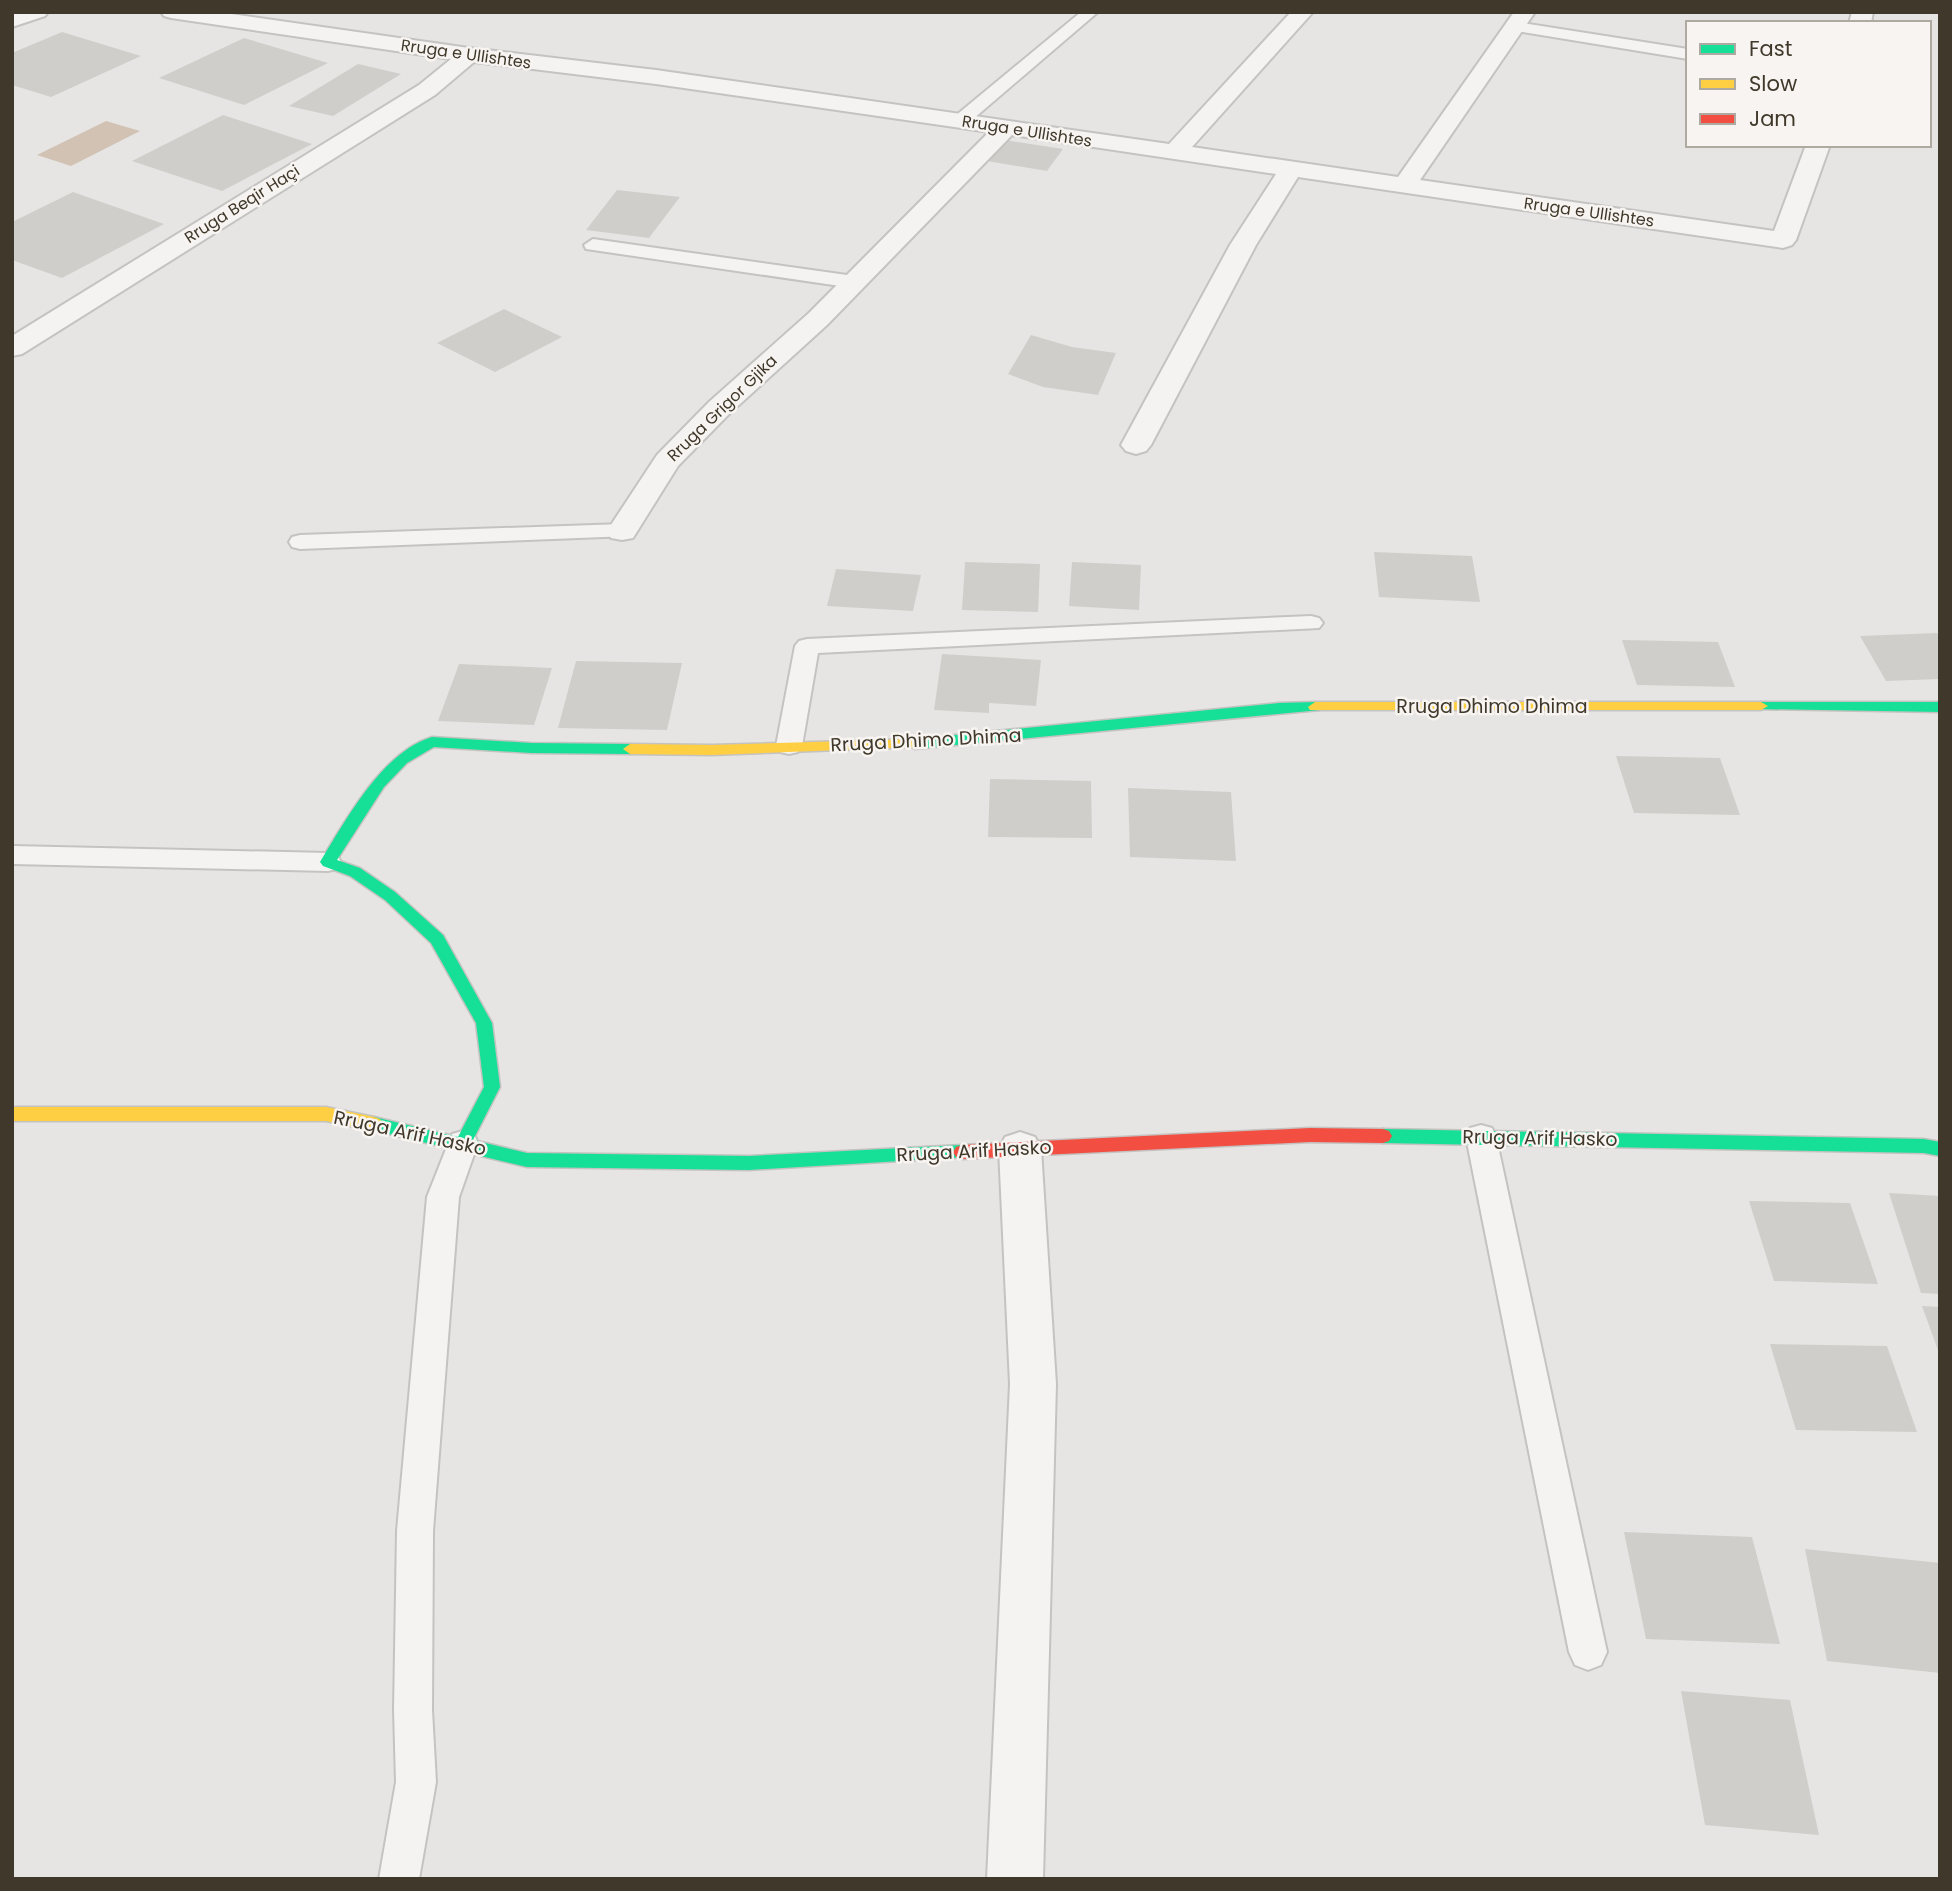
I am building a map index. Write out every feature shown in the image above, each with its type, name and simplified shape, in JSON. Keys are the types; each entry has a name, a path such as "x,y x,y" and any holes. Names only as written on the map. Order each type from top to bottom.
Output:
{"street":[{"path":"12,22 38,12"},
{"name":"Rruga e Ullishtes","path":"171,12 469,55 656,77 1783,240 1817,147"},
{"path":"287,27 314,12"},
{"path":"1174,153 1303,12"},
{"path":"1404,186 1520,20"},
{"name":"Rruga Beqir Haçi","path":"12,348 427,90 469,55"},
{"name":"Rruga Grigor Gjika","path":"622,531 667,461 719,408 818,319 1005,129"},
{"path":"1136,445 1237,256 1290,170"},
{"name":"Rruga Dhimo Dhima","path":"328,862 379,784 402,760 432,741 531,748 698,750 789,746 894,746 1279,708 1425,705 1940,707"},
{"path":"328,862 355,872 390,896 437,939 484,1023 492,1087 463,1143"},
{"name":"Rruga Arif Hasko","path":"12,1114 326,1114 463,1143 527,1160 749,1163 1310,1135 1924,1146 1940,1149"},
{"path":"1015,1879 1033,1384 1020,1149"}],"lane":[{"path":"960,121 1091,12"},
{"path":"1520,20 1686,54"},
{"path":"593,245 854,282"},
{"name":"Rruga Grigor Gjika","path":"300,542 622,531"},
{"path":"789,746 807,646 1311,622"},
{"path":"12,855 328,862"},
{"path":"1481,1137 1588,1652"},
{"path":"399,1879 416,1782 413,1710 415,1531 443,1197 463,1143"}],"shaded area":[{"path":"106,121 140,131 71,166 37,155"}],"building":[{"path":"62,32 141,56 51,97 12,85 12,53"},
{"path":"244,38 328,63 244,105 159,78"},
{"path":"358,64 401,74 333,116 289,106"},
{"path":"223,115 312,144 222,191 132,161"},
{"path":"1004,140 1063,149 1047,171 987,161"},
{"path":"617,190 680,197 649,238 586,230"},
{"path":"73,192 164,224 62,278 12,260 12,222"},
{"path":"504,309 562,337 495,372 437,343"},
{"path":"1031,335 1072,347 1116,353 1098,395 1043,387 1008,374"},
{"path":"1374,552 1472,556 1480,602 1379,597"},
{"path":"965,562 1040,564 1038,612 962,610"},
{"path":"1072,562 1141,565 1139,610 1069,606"},
{"path":"836,569 921,575 913,611 827,606"},
{"path":"1937,633 1940,638 1940,679 1886,681 1860,636"},
{"path":"1622,640 1718,642 1735,687 1637,685"},
{"path":"942,654 1041,660 1036,706 989,703 989,713 934,710"},
{"path":"576,661 682,663 667,730 558,728"},
{"path":"459,664 552,668 534,725 438,721"},
{"path":"1616,756 1720,758 1740,815 1634,813"},
{"path":"990,779 1091,781 1092,838 988,837"},
{"path":"1128,788 1231,792 1236,861 1130,857"},
{"path":"1889,1193 1940,1196 1940,1294 1921,1293"},
{"path":"1749,1201 1850,1203 1878,1284 1774,1281"},
{"path":"1922,1306 1940,1307 1940,1353 1939,1353"},
{"path":"1770,1344 1887,1346 1917,1432 1796,1430"},
{"path":"1624,1532 1752,1537 1780,1644 1646,1639"},
{"path":"1805,1549 1940,1563 1940,1673 1827,1661"},
{"path":"1681,1691 1790,1700 1819,1835 1705,1825"}],"traffic: fast":[{"path":"1761,706 1940,707"},
{"path":"915,744 1279,708 1315,707"},
{"path":"463,1143 492,1087 484,1023 437,939 390,896 355,872 328,862 379,784 402,760 432,742 531,748 630,749"},
{"path":"374,1124 527,1160 749,1163 962,1152"},
{"path":"1383,1136 1924,1146 1940,1149"}],"traffic: slow":[{"path":"1315,707 1761,706"},
{"path":"630,749 712,750 915,744"},
{"path":"12,1114 326,1114 374,1124"}],"traffic: jam":[{"path":"962,1152 1310,1135 1383,1136"}]}
